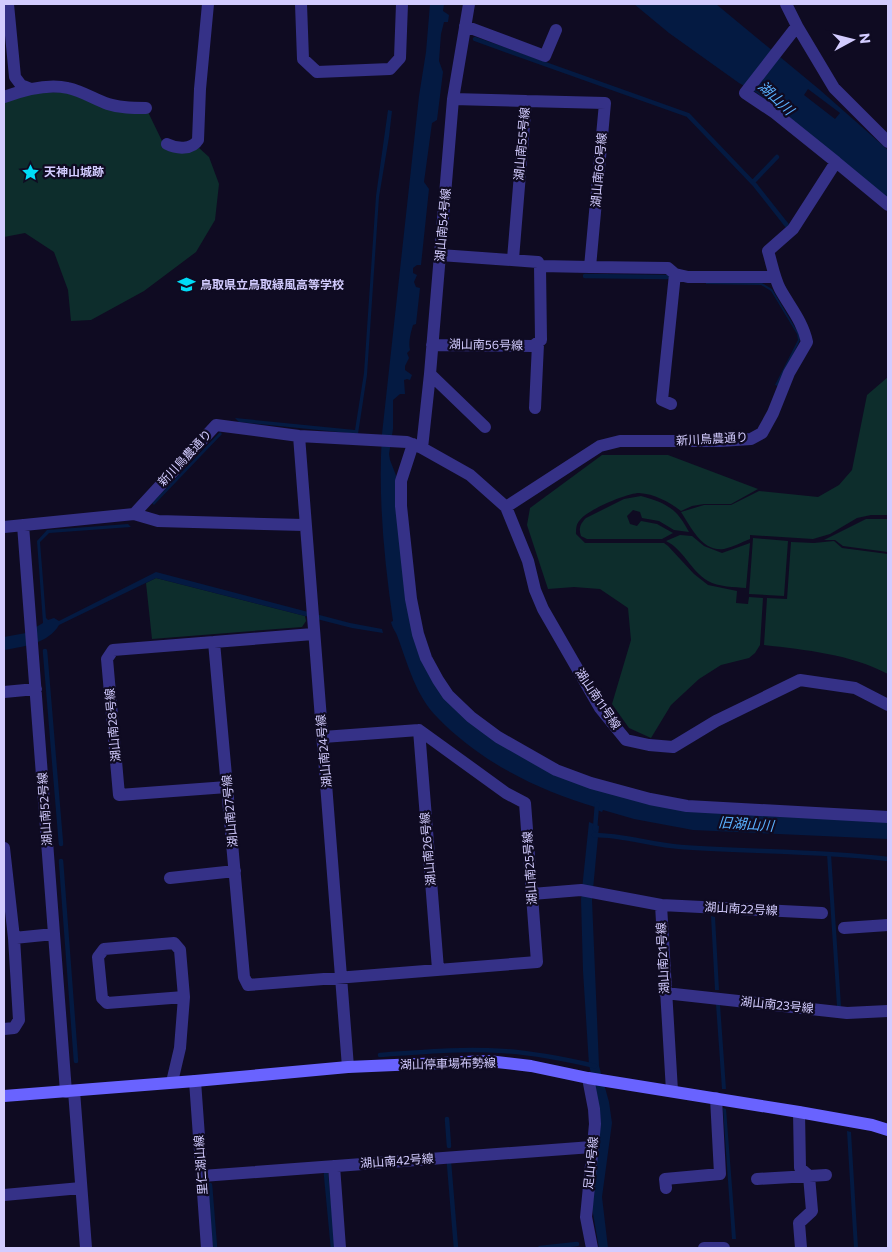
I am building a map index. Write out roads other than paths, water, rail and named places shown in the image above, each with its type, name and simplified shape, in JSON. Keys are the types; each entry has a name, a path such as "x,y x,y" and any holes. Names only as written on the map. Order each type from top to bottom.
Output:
{"main road":[{"name":"湖山停車場布勢線","path":"4,1096 348,1067 488,1061 531,1066 588,1078 799,1112 872,1125 888,1130"}],"street":[{"path":"8,4 15,77 21,85 31,89"},
{"path":"167,144 173,147 190,147 196,144 198,140 200,89 208,4"},
{"path":"301,4 303,59 317,72 390,69 400,58 402,4"},
{"name":"湖山南54号線","path":"469,4 453,99 430,374 414,445 401,481 401,506 411,599 418,634 426,658 448,695 471,717 498,737 556,770 591,783 650,799 687,806 888,817"},
{"path":"786,4 834,88 888,142"},
{"path":"465,26 545,56 556,30"},
{"path":"797,26 745,93 775,114 888,204"},
{"path":"4,97 23,90 48,87 67,88 109,105 125,108 146,108"},
{"name":"湖山南55号線","path":"453,99 526,102 513,260"},
{"name":"湖山南60号線","path":"526,102 605,103 590,267"},
{"name":"新川鳥農通り","path":"506,507 600,446 620,441 720,441 751,438 762,433 773,413 789,373 808,342 804,329 775,277 768,251 793,229 836,162"},
{"path":"440,255 538,262 540,266 668,268 675,274 688,277 775,277"},
{"name":"湖山南56号線","path":"432,345 533,346 538,344 542,340 540,266"},
{"path":"671,404 662,400 675,274"},
{"path":"535,408 538,344"},
{"path":"430,374 485,427"},
{"name":"新川鳥農通り","path":"134,514 216,425 299,436 378,440 414,445"},
{"name":"湖山南24号線","path":"299,436 304,525 348,1067"},
{"path":"414,445 470,475 506,507"},
{"name":"湖山南11号線","path":"506,507 528,561 535,590 550,622 600,708 626,740 649,745 673,747 716,721 800,680 855,688 888,705"},
{"path":"4,527 134,514 158,521 304,525"},
{"name":"湖山南52号線","path":"24,526 54,934 86,1248"},
{"path":"214,642 313,634"},
{"name":"湖山南27号線","path":"214,642 244,977 248,985 341,978"},
{"name":"湖山南28号線","path":"214,642 113,650 107,659 117,775 119,795 228,786"},
{"path":"4,692 36,689"},
{"path":"322,736 419,730"},
{"name":"湖山南25号線","path":"341,978 536,962 525,803 506,794 419,730"},
{"name":"湖山南26号線","path":"419,730 438,969"},
{"path":"4,848 14,938 19,1020 14,1028 4,1029"},
{"path":"170,878 235,871"},
{"name":"湖山南21号線","path":"532,894 588,891 660,905 672,1091"},
{"name":"湖山南22号線","path":"660,905 822,913"},
{"path":"844,928 888,925"},
{"path":"14,938 54,934"},
{"path":"172,1082 180,1048 184,997 180,950 174,943 104,949 98,957 102,998 107,1003 184,997"},
{"name":"湖山南23号線","path":"665,993 846,1013 888,1011"},
{"name":"足山1号線","path":"588,1078 595,1116 586,1217 592,1248"},
{"name":"里仁湖山線","path":"195,1081 207,1248"},
{"path":"666,1188 665,1179 720,1174 716,1098"},
{"path":"799,1112 800,1168 809,1176 812,1211 799,1223 801,1248"},
{"name":"湖山南42号線","path":"202,1176 592,1147"},
{"path":"334,1166 340,1248"},
{"path":"757,1179 826,1175"},
{"path":"4,1195 81,1188"},
{"path":"704,1248 724,1248"}],"water":[{"name":"旧湖山川","path":"430,4 444,4 443,11 449,15 448,22 444,22 441,34 439,61 443,72 437,120 432,123 424,182 429,189 421,265 413,268 413,273 417,275 414,282 416,287 420,288 416,324 413,325 411,331 410,350 407,353 409,358 405,366 405,370 412,375 410,380 404,380 405,394 400,394 393,400 393,429 389,454 397,478 415,634 462,715 614,794 888,822 888,839 693,830 634,819 603,810 602,812 595,809 595,807 531,783 490,760 453,733 423,700 391,622 393,621 383,528 381,458 382,434"},
{"name":"湖山川","path":"634,4 716,4 820,90 888,150 888,200 757,93 739,83 669,33","holes":["808,89 840,113 835,119 804,95"]},
{"path":"388,110 392,111 379,197 367,375 358,434 239,422 235,418 355,430 364,373 376,196"},
{"path":"706,281 762,283 772,289 799,334 800,340 778,386 775,385 798,340 797,334 771,291 761,285 706,284"},
{"path":"220,432 222,434 154,505 152,503"},
{"path":"128,524 131,527 49,533 40,542 46,618 48,620 54,618 59,621 156,572 350,623 382,629 383,633 352,628 156,578 59,625 55,631 42,640 27,646 4,650 4,637 26,633 43,623 37,541 47,530"},
{"path":"589,822 599,826 592,900 599,1066 609,1102 612,1123 602,1197 608,1248 599,1248 592,1208 599,1106 589,1065 581,899"},
{"path":"827,854 831,854 841,1006 837,1006"},
{"path":"711,916 715,917 719,990 715,990"},
{"path":"716,1004 720,1005 726,1089 722,1089"},
{"path":"723,1108 726,1109 736,1239 732,1239"},
{"path":"847,1131 851,1132 858,1248 854,1248"}],"waterway":[{"path":"475,39 688,115 755,185 789,228"},
{"path":"753,182 777,157"},
{"path":"585,276 667,277"},
{"path":"45,651 61,844"},
{"path":"595,829 597,804"},
{"path":"594,835 681,847 837,854 888,859"},
{"path":"61,861 76,1061"},
{"path":"380,1055 488,1050 538,1055 595,1066"},
{"path":"447,1119 449,1146"},
{"path":"449,1163 456,1248"},
{"path":"326,1174 333,1248"},
{"path":"210,1185 215,1248"},
{"path":"540,1248 577,1244"}],"place":[{"name":"天神山城跡","path":"30,172"},
{"name":"鳥取県立鳥取緑風高等学校","path":"186,285"}]}
